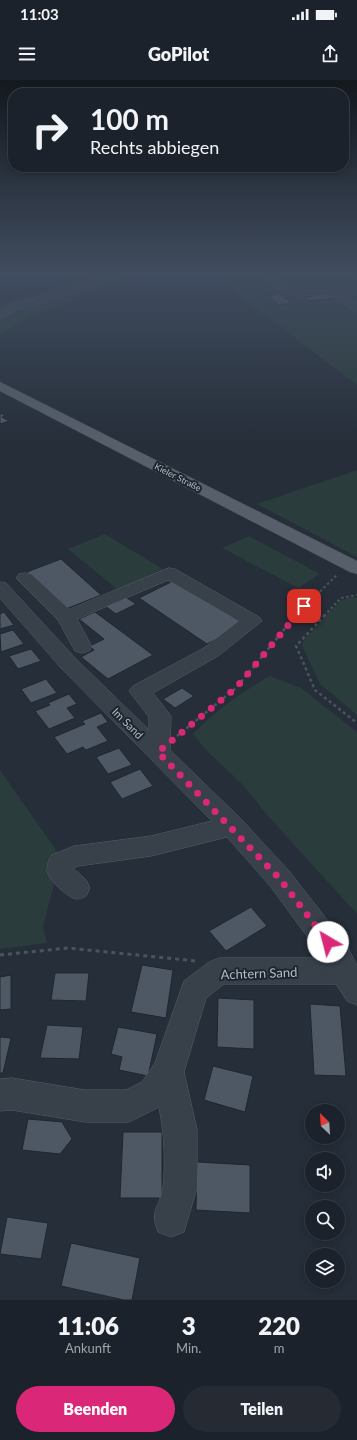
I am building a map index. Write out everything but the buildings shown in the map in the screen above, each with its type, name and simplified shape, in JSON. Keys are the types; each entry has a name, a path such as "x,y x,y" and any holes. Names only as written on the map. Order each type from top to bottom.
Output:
{"main road":[{"name":"Kieler Straße","path":"0,386 354,567"}],"street":[{"path":"66,618 169,573 252,621 211,652 140,691 160,716 158,752"},
{"path":"24,578 66,618 82,646"},
{"name":"Im Sand","path":"0,587 68,663 232,826 280,879 336,953 350,981"},
{"path":"77,888 60,870 61,862 74,856 151,846 232,826"},
{"name":"Achtern Sand","path":"0,1095 12,1094 85,1106 129,1106 153,1093 168,1072 194,990 219,971 350,981"},
{"name":"Achtern Sand","path":"168,1072 180,1130 180,1188 171,1219"}],"path":[{"path":"158,752 236,688 304,606 334,578 354,567"},
{"path":"357,594 341,598 296,646 314,690 357,723"},
{"path":"0,955 68,948 208,963 219,971"}],"shaded area":[{"path":"0,330 8,330 0,335"},
{"path":"285,330 357,330 357,385"},
{"path":"357,470 357,557 257,504"},
{"path":"105,534 163,569 118,590 68,549"},
{"path":"249,536 320,574 298,588 222,548"},
{"path":"352,597 357,598 357,715 320,684 302,646 304,640 337,604 342,600"},
{"path":"270,676 301,688 357,732 357,914 268,816 244,786 207,751 193,734 230,702 249,688"},
{"path":"0,770 61,857 43,927 47,943 0,949"}],"route":[{"path":"304,606 236,688 158,752 232,826 280,879 328,942"}]}
